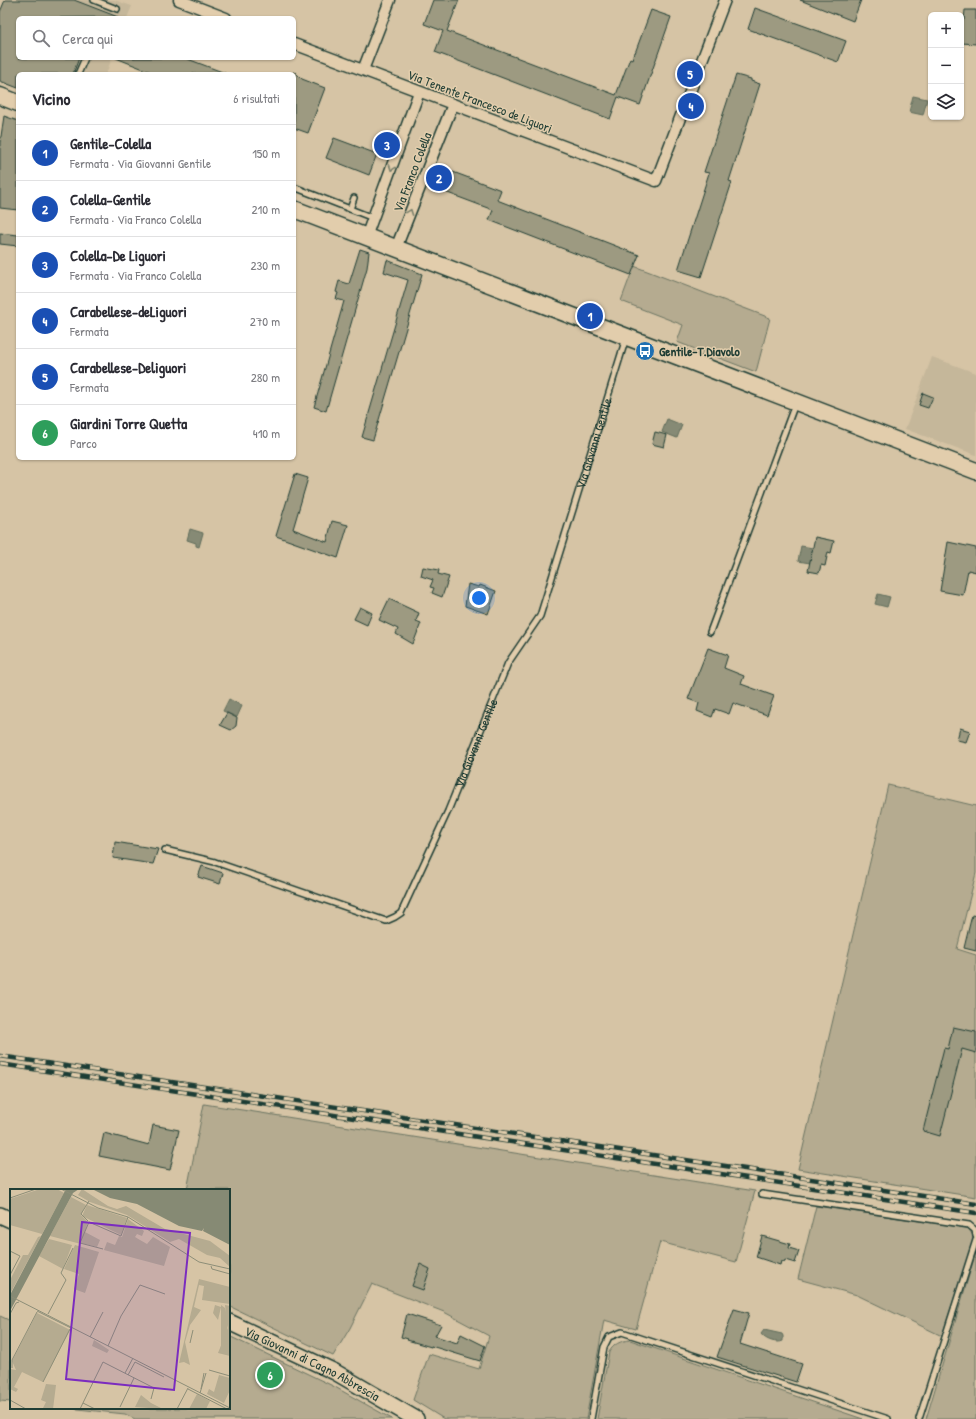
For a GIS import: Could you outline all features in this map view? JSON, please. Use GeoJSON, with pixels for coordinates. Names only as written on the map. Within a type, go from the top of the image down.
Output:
{"type":"FeatureCollection","features":[{"type":"Feature","properties":{"kind":"main road"},"geometry":{"type":"LineString","coordinates":[[0,96],[16,102]]}},
{"type":"Feature","properties":{"kind":"main road"},"geometry":{"type":"LineString","coordinates":[[296,210],[976,469]]}},
{"type":"Feature","properties":{"kind":"main road"},"geometry":{"type":"LineString","coordinates":[[0,1215],[10,1220]]}},
{"type":"Feature","properties":{"kind":"main road","name":"Via Giovanni di Cagno Abbrescia"},"geometry":{"type":"LineString","coordinates":[[230,1322],[335,1372],[416,1419]]}},
{"type":"Feature","properties":{"kind":"street"},"geometry":{"type":"LineString","coordinates":[[179,0],[221,16]]}},
{"type":"Feature","properties":{"kind":"street"},"geometry":{"type":"LineString","coordinates":[[363,70],[390,0]]}},
{"type":"Feature","properties":{"kind":"street","name":"Via Tenente Francesco de Liguori"},"geometry":{"type":"LineString","coordinates":[[296,45],[656,181],[725,0]]}},
{"type":"Feature","properties":{"kind":"street","name":"Via Franco Colella"},"geometry":{"type":"LineString","coordinates":[[366,237],[420,92]]}},
{"type":"Feature","properties":{"kind":"street","name":"Via Franco Colella"},"geometry":{"type":"LineString","coordinates":[[396,248],[453,104]]}},
{"type":"Feature","properties":{"kind":"lane"},"geometry":{"type":"LineString","coordinates":[[94,0],[117,9]]}},
{"type":"Feature","properties":{"kind":"lane"},"geometry":{"type":"LineString","coordinates":[[79,72],[84,60]]}},
{"type":"Feature","properties":{"kind":"lane"},"geometry":{"type":"LineString","coordinates":[[296,188],[373,218]]}},
{"type":"Feature","properties":{"kind":"lane"},"geometry":{"type":"LineString","coordinates":[[350,209],[354,198]]}},
{"type":"Feature","properties":{"kind":"lane","name":"Via Giovanni Gentile"},"geometry":{"type":"LineString","coordinates":[[165,850],[215,862],[386,921],[401,913],[448,811],[508,663],[540,616],[627,337]]}},
{"type":"Feature","properties":{"kind":"lane"},"geometry":{"type":"LineString","coordinates":[[710,632],[796,401]]}},
{"type":"Feature","properties":{"kind":"lane"},"geometry":{"type":"LineString","coordinates":[[762,1194],[969,1225],[975,1230],[976,1236]]}},
{"type":"Feature","properties":{"kind":"lane"},"geometry":{"type":"LineString","coordinates":[[919,1419],[976,1240]]}},
{"type":"Feature","properties":{"kind":"lane"},"geometry":{"type":"LineString","coordinates":[[591,1419],[604,1347],[609,1337],[613,1334],[622,1332],[888,1419]]}},
{"type":"Feature","properties":{"kind":"shaded area"},"geometry":{"type":"Polygon","coordinates":[[[5,0],[114,0],[132,6],[128,16],[16,16],[16,60],[111,60],[107,72],[16,72],[16,87],[0,81],[0,12],[5,0]]]}},
{"type":"Feature","properties":{"kind":"shaded area"},"geometry":{"type":"Polygon","coordinates":[[[913,96],[927,99],[923,115],[909,112],[913,96]]]}},
{"type":"Feature","properties":{"kind":"shaded area"},"geometry":{"type":"Polygon","coordinates":[[[634,266],[770,318],[756,372],[677,342],[683,325],[621,301],[634,266]]]}},
{"type":"Feature","properties":{"kind":"shaded area"},"geometry":{"type":"Polygon","coordinates":[[[932,357],[976,373],[976,455],[905,429],[932,357]]]}},
{"type":"Feature","properties":{"kind":"shaded area"},"geometry":{"type":"Polygon","coordinates":[[[667,419],[682,425],[677,438],[662,432],[667,419]]]}},
{"type":"Feature","properties":{"kind":"shaded area"},"geometry":{"type":"Polygon","coordinates":[[[190,529],[203,533],[199,547],[196,546],[196,543],[187,540],[190,529]]]}},
{"type":"Feature","properties":{"kind":"shaded area"},"geometry":{"type":"Polygon","coordinates":[[[801,546],[813,548],[810,563],[798,561],[801,546]]]}},
{"type":"Feature","properties":{"kind":"shaded area"},"geometry":{"type":"Polygon","coordinates":[[[878,594],[890,597],[887,607],[875,604],[878,594]]]}},
{"type":"Feature","properties":{"kind":"shaded area"},"geometry":{"type":"Polygon","coordinates":[[[229,699],[242,706],[237,717],[223,711],[229,699]]]}},
{"type":"Feature","properties":{"kind":"shaded area"},"geometry":{"type":"Polygon","coordinates":[[[888,785],[976,806],[976,873],[957,949],[976,955],[976,1197],[798,1169],[888,785]]]}},
{"type":"Feature","properties":{"kind":"shaded area"},"geometry":{"type":"Polygon","coordinates":[[[204,1104],[755,1191],[736,1262],[660,1242],[636,1329],[604,1320],[586,1419],[444,1419],[413,1400],[429,1354],[479,1369],[489,1336],[444,1312],[372,1284],[350,1328],[333,1356],[230,1306],[230,1189],[187,1189],[204,1104]]]}},
{"type":"Feature","properties":{"kind":"shaded area"},"geometry":{"type":"Polygon","coordinates":[[[816,1206],[968,1228],[974,1237],[942,1336],[857,1295],[798,1279],[816,1206]]]}},
{"type":"Feature","properties":{"kind":"shaded area"},"geometry":{"type":"Polygon","coordinates":[[[976,1252],[976,1419],[926,1419],[976,1252]]]}},
{"type":"Feature","properties":{"kind":"shaded area"},"geometry":{"type":"Polygon","coordinates":[[[0,1316],[10,1321],[10,1402],[0,1401],[0,1316]]]}},
{"type":"Feature","properties":{"kind":"shaded area"},"geometry":{"type":"Polygon","coordinates":[[[764,1330],[782,1334],[783,1341],[774,1342],[768,1340],[761,1334],[764,1330]]]}},
{"type":"Feature","properties":{"kind":"shaded area"},"geometry":{"type":"Polygon","coordinates":[[[230,1336],[335,1387],[392,1419],[135,1419],[125,1414],[78,1409],[230,1409],[230,1336]]]}},
{"type":"Feature","properties":{"kind":"shaded area"},"geometry":{"type":"Polygon","coordinates":[[[630,1340],[863,1419],[597,1419],[609,1352],[618,1343],[630,1340]]]}},
{"type":"Feature","properties":{"kind":"building"},"geometry":{"type":"Polygon","coordinates":[[[5,0],[74,0],[115,16],[16,16],[16,60],[78,60],[74,72],[16,72],[16,87],[0,81],[0,12],[5,0]]]}},
{"type":"Feature","properties":{"kind":"building"},"geometry":{"type":"Polygon","coordinates":[[[433,0],[459,0],[447,31],[616,95],[630,58],[632,59],[635,53],[651,10],[671,17],[640,105],[618,97],[610,119],[435,52],[443,31],[424,24],[433,0]]]}},
{"type":"Feature","properties":{"kind":"building"},"geometry":{"type":"Polygon","coordinates":[[[800,0],[861,0],[853,21],[800,0]]]}},
{"type":"Feature","properties":{"kind":"building"},"geometry":{"type":"Polygon","coordinates":[[[755,8],[846,41],[838,62],[748,29],[755,8]]]}},
{"type":"Feature","properties":{"kind":"building"},"geometry":{"type":"Polygon","coordinates":[[[965,10],[976,10],[976,44],[964,43],[965,10]]]}},
{"type":"Feature","properties":{"kind":"building"},"geometry":{"type":"Polygon","coordinates":[[[121,60],[190,60],[222,72],[151,72],[121,60]]]}},
{"type":"Feature","properties":{"kind":"building"},"geometry":{"type":"Polygon","coordinates":[[[296,73],[302,79],[325,88],[308,133],[296,129],[296,73]]]}},
{"type":"Feature","properties":{"kind":"building"},"geometry":{"type":"Polygon","coordinates":[[[736,75],[751,79],[751,81],[760,84],[729,181],[732,182],[701,277],[678,270],[709,173],[704,172],[736,75]]]}},
{"type":"Feature","properties":{"kind":"building"},"geometry":{"type":"Polygon","coordinates":[[[4,116],[16,120],[16,210],[0,208],[0,143],[4,116]]]}},
{"type":"Feature","properties":{"kind":"building"},"geometry":{"type":"Polygon","coordinates":[[[334,138],[377,154],[369,175],[326,158],[334,138]]]}},
{"type":"Feature","properties":{"kind":"building"},"geometry":{"type":"Polygon","coordinates":[[[453,172],[501,190],[497,200],[639,255],[631,275],[489,220],[493,210],[445,192],[453,172]]]}},
{"type":"Feature","properties":{"kind":"building"},"geometry":{"type":"Polygon","coordinates":[[[0,233],[16,235],[16,246],[0,244],[0,233]]]}},
{"type":"Feature","properties":{"kind":"building"},"geometry":{"type":"Polygon","coordinates":[[[360,249],[369,252],[367,268],[326,411],[314,407],[344,301],[336,299],[338,293],[336,292],[339,281],[349,284],[360,249]]]}},
{"type":"Feature","properties":{"kind":"building"},"geometry":{"type":"Polygon","coordinates":[[[387,260],[422,274],[373,440],[362,437],[408,280],[384,272],[387,260]]]}},
{"type":"Feature","properties":{"kind":"building"},"geometry":{"type":"Polygon","coordinates":[[[923,393],[933,397],[928,408],[919,405],[923,393]]]}},
{"type":"Feature","properties":{"kind":"building"},"geometry":{"type":"Polygon","coordinates":[[[655,432],[667,435],[664,447],[652,444],[655,432]]]}},
{"type":"Feature","properties":{"kind":"building"},"geometry":{"type":"Polygon","coordinates":[[[295,474],[308,478],[293,529],[327,542],[332,521],[348,525],[338,558],[276,536],[295,474]]]}},
{"type":"Feature","properties":{"kind":"building"},"geometry":{"type":"Polygon","coordinates":[[[815,537],[834,541],[831,553],[828,552],[825,566],[821,565],[819,573],[808,571],[815,537]]]}},
{"type":"Feature","properties":{"kind":"building"},"geometry":{"type":"Polygon","coordinates":[[[948,542],[976,548],[976,572],[968,570],[963,595],[940,591],[948,542]]]}},
{"type":"Feature","properties":{"kind":"building"},"geometry":{"type":"Polygon","coordinates":[[[423,567],[439,570],[438,574],[449,577],[442,597],[432,593],[434,588],[430,587],[433,580],[421,576],[423,567]]]}},
{"type":"Feature","properties":{"kind":"building"},"geometry":{"type":"Polygon","coordinates":[[[468,584],[479,587],[480,585],[496,591],[488,614],[465,606],[468,584]]]}},
{"type":"Feature","properties":{"kind":"building"},"geometry":{"type":"Polygon","coordinates":[[[389,599],[419,613],[416,621],[421,623],[413,644],[396,634],[398,629],[379,620],[389,599]]]}},
{"type":"Feature","properties":{"kind":"building"},"geometry":{"type":"Polygon","coordinates":[[[360,607],[372,613],[367,625],[354,619],[360,607]]]}},
{"type":"Feature","properties":{"kind":"building"},"geometry":{"type":"Polygon","coordinates":[[[708,648],[728,655],[724,668],[744,676],[741,684],[774,696],[767,715],[733,703],[729,714],[715,709],[712,717],[697,711],[699,703],[688,699],[708,648]]]}},
{"type":"Feature","properties":{"kind":"building"},"geometry":{"type":"Polygon","coordinates":[[[227,713],[237,718],[236,726],[231,730],[220,725],[227,713]]]}},
{"type":"Feature","properties":{"kind":"building"},"geometry":{"type":"Polygon","coordinates":[[[960,728],[970,731],[966,742],[957,740],[960,728]]]}},
{"type":"Feature","properties":{"kind":"building"},"geometry":{"type":"Polygon","coordinates":[[[115,842],[158,849],[153,864],[113,858],[115,842]]]}},
{"type":"Feature","properties":{"kind":"building"},"geometry":{"type":"Polygon","coordinates":[[[202,866],[223,873],[220,884],[198,877],[202,866]]]}},
{"type":"Feature","properties":{"kind":"building"},"geometry":{"type":"Polygon","coordinates":[[[972,915],[976,916],[976,951],[964,948],[972,915]]]}},
{"type":"Feature","properties":{"kind":"building"},"geometry":{"type":"Polygon","coordinates":[[[953,1027],[976,1032],[976,1053],[962,1049],[940,1136],[923,1131],[944,1048],[948,1049],[953,1027]]]}},
{"type":"Feature","properties":{"kind":"building"},"geometry":{"type":"Polygon","coordinates":[[[153,1125],[179,1130],[170,1170],[99,1156],[104,1133],[149,1145],[153,1125]]]}},
{"type":"Feature","properties":{"kind":"building"},"geometry":{"type":"Polygon","coordinates":[[[762,1236],[790,1244],[789,1248],[799,1251],[795,1263],[785,1260],[784,1262],[781,1261],[780,1265],[756,1257],[762,1236]]]}},
{"type":"Feature","properties":{"kind":"building"},"geometry":{"type":"Polygon","coordinates":[[[420,1264],[430,1269],[423,1290],[412,1286],[420,1264]]]}},
{"type":"Feature","properties":{"kind":"building"},"geometry":{"type":"Polygon","coordinates":[[[734,1309],[749,1313],[740,1344],[802,1364],[796,1382],[717,1357],[734,1309]]]}},
{"type":"Feature","properties":{"kind":"building"},"geometry":{"type":"Polygon","coordinates":[[[407,1314],[441,1325],[435,1336],[457,1343],[461,1334],[485,1346],[480,1361],[401,1337],[407,1314]]]}},
{"type":"Feature","properties":{"kind":"railway"},"geometry":{"type":"LineString","coordinates":[[0,1056],[976,1204]]}},
{"type":"Feature","properties":{"kind":"railway"},"geometry":{"type":"LineString","coordinates":[[0,1064],[976,1213]]}},
{"type":"Feature","properties":{"kind":"place","name":"Carabellese-Deliguori"},"geometry":{"type":"Point","coordinates":[690,74]}},
{"type":"Feature","properties":{"kind":"place","name":"Carabellese-deLiguori"},"geometry":{"type":"Point","coordinates":[691,106]}},
{"type":"Feature","properties":{"kind":"place","name":"Colella-De Liguori"},"geometry":{"type":"Point","coordinates":[387,145]}},
{"type":"Feature","properties":{"kind":"place","name":"Colella-Gentile"},"geometry":{"type":"Point","coordinates":[439,178]}},
{"type":"Feature","properties":{"kind":"place","name":"Gentile-Colella"},"geometry":{"type":"Point","coordinates":[590,316]}},
{"type":"Feature","properties":{"kind":"place","name":"Gentile-T.Diavolo"},"geometry":{"type":"Point","coordinates":[645,351]}},
{"type":"Feature","properties":{"kind":"place","name":"Giardini Torre Quetta"},"geometry":{"type":"Point","coordinates":[270,1375]}}]}
